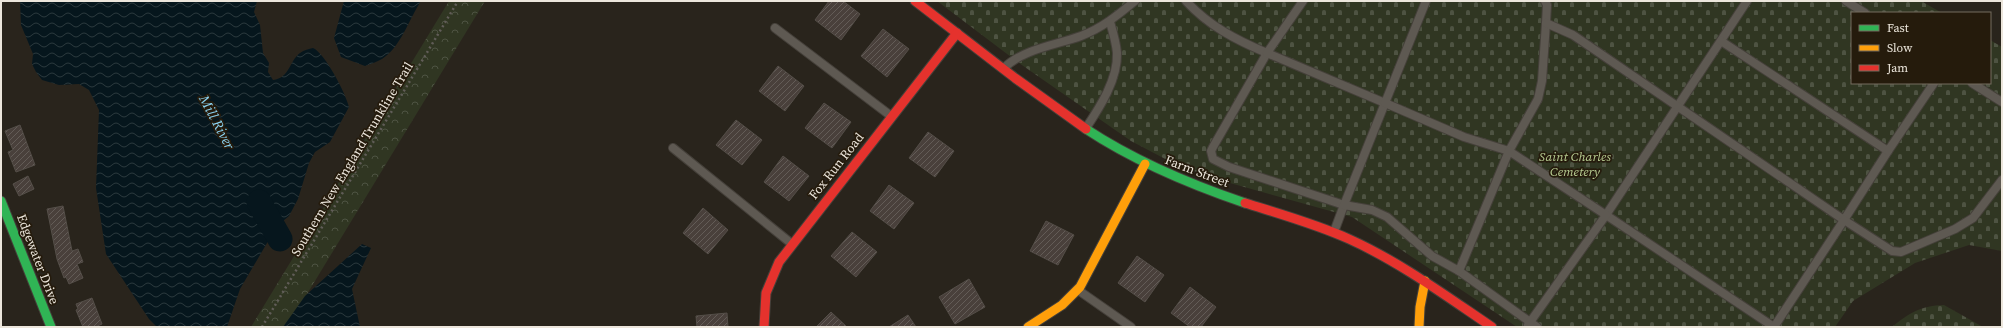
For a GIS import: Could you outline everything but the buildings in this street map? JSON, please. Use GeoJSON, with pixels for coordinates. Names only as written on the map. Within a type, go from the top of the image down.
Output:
{"type":"FeatureCollection","features":[{"type":"Feature","properties":{"kind":"street","name":"Farm Street"},"geometry":{"type":"LineString","coordinates":[[915,1],[1003,69],[1086,129],[1145,164],[1205,189],[1334,233],[1388,260],[1425,281],[1492,327]]}},
{"type":"Feature","properties":{"kind":"street","name":"Fox Run Road"},"geometry":{"type":"LineString","coordinates":[[764,327],[763,308],[767,288],[774,270],[957,33]]}},
{"type":"Feature","properties":{"kind":"street"},"geometry":{"type":"LineString","coordinates":[[1028,327],[1057,311],[1077,290],[1145,164]]}},
{"type":"Feature","properties":{"kind":"street","name":"Edgewater Drive"},"geometry":{"type":"LineString","coordinates":[[1,201],[50,327]]}},
{"type":"Feature","properties":{"kind":"street"},"geometry":{"type":"LineString","coordinates":[[1419,327],[1420,307],[1425,281]]}},
{"type":"Feature","properties":{"kind":"lane"},"geometry":{"type":"LineString","coordinates":[[1003,69],[1019,58],[1082,36],[1110,22],[1135,1]]}},
{"type":"Feature","properties":{"kind":"lane"},"geometry":{"type":"LineString","coordinates":[[1186,1],[1214,27],[1234,39],[1464,137],[1509,151],[1774,327],[1933,84]]}},
{"type":"Feature","properties":{"kind":"lane"},"geometry":{"type":"LineString","coordinates":[[1303,1],[1267,53],[1213,147],[1211,151],[1213,159],[1229,167],[1344,205],[1372,210],[1387,217],[1432,256],[1459,271],[1531,325],[1606,215],[1746,1]]}},
{"type":"Feature","properties":{"kind":"lane"},"geometry":{"type":"LineString","coordinates":[[1334,233],[1426,1]]}},
{"type":"Feature","properties":{"kind":"lane"},"geometry":{"type":"LineString","coordinates":[[1459,271],[1509,151],[1538,99],[1542,81],[1547,5],[1545,1]]}},
{"type":"Feature","properties":{"kind":"lane"},"geometry":{"type":"LineString","coordinates":[[1846,1],[1863,12]]}},
{"type":"Feature","properties":{"kind":"lane"},"geometry":{"type":"LineString","coordinates":[[1086,129],[1097,112],[1108,89],[1114,68],[1117,54],[1110,22]]}},
{"type":"Feature","properties":{"kind":"lane"},"geometry":{"type":"LineString","coordinates":[[1546,23],[1573,35],[1844,220],[1892,251],[1901,252],[1955,229],[1973,218],[2002,180]]}},
{"type":"Feature","properties":{"kind":"lane"},"geometry":{"type":"LineString","coordinates":[[776,28],[891,117]]}},
{"type":"Feature","properties":{"kind":"lane"},"geometry":{"type":"LineString","coordinates":[[1721,41],[1888,151]]}},
{"type":"Feature","properties":{"kind":"lane"},"geometry":{"type":"LineString","coordinates":[[1974,84],[2002,102]]}},
{"type":"Feature","properties":{"kind":"lane"},"geometry":{"type":"LineString","coordinates":[[673,148],[793,244]]}},
{"type":"Feature","properties":{"kind":"lane"},"geometry":{"type":"LineString","coordinates":[[1077,290],[1131,327]]}},
{"type":"Feature","properties":{"kind":"path","name":"Southern New England Trunkline Trail"},"geometry":{"type":"LineString","coordinates":[[262,327],[458,1]]}},
{"type":"Feature","properties":{"kind":"green space"},"geometry":{"type":"Polygon","coordinates":[[[449,1],[485,1],[287,327],[251,327],[449,1]]]}},
{"type":"Feature","properties":{"kind":"green space","name":"Saint Charles Cemetery"},"geometry":{"type":"Polygon","coordinates":[[[937,1],[1921,1],[1940,12],[1851,12],[1851,84],[1991,84],[1991,41],[2002,47],[2002,251],[1969,245],[1915,263],[1853,301],[1835,327],[1517,327],[1352,217],[1212,178],[1171,162],[1131,141],[1019,63],[937,1]]]}},
{"type":"Feature","properties":{"kind":"green space"},"geometry":{"type":"Polygon","coordinates":[[[1944,305],[1983,327],[1892,327],[1904,317],[1922,308],[1944,305]]]}},
{"type":"Feature","properties":{"kind":"water"},"geometry":{"type":"Polygon","coordinates":[[[20,1],[257,1],[254,12],[260,25],[263,53],[269,63],[268,72],[273,80],[279,79],[283,76],[296,56],[305,50],[313,48],[318,51],[329,65],[349,107],[330,142],[315,152],[309,163],[298,199],[289,216],[277,226],[240,289],[227,327],[157,327],[149,319],[106,254],[96,188],[99,110],[89,90],[79,84],[59,85],[42,80],[36,72],[32,64],[33,54],[21,25],[20,1]]]}},
{"type":"Feature","properties":{"kind":"water"},"geometry":{"type":"Polygon","coordinates":[[[344,1],[421,1],[400,40],[389,54],[376,62],[365,66],[341,57],[334,38],[344,1]]]}},
{"type":"Feature","properties":{"kind":"water"},"geometry":{"type":"Polygon","coordinates":[[[362,244],[371,248],[352,289],[360,327],[283,327],[305,296],[362,244]]]}},
{"type":"Feature","properties":{"kind":"waterway","name":"Mill River"},"geometry":{"type":"LineString","coordinates":[[259,202],[280,239]]}},
{"type":"Feature","properties":{"kind":"traffic: fast"},"geometry":{"type":"LineString","coordinates":[[1086,129],[1124,152],[1163,171],[1245,203]]}},
{"type":"Feature","properties":{"kind":"traffic: fast"},"geometry":{"type":"LineString","coordinates":[[1,201],[51,327]]}},
{"type":"Feature","properties":{"kind":"traffic: slow"},"geometry":{"type":"LineString","coordinates":[[1028,327],[1062,305],[1080,287],[1145,164]]}},
{"type":"Feature","properties":{"kind":"traffic: slow"},"geometry":{"type":"LineString","coordinates":[[1419,327],[1420,307],[1425,281]]}},
{"type":"Feature","properties":{"kind":"traffic: jam"},"geometry":{"type":"LineString","coordinates":[[915,1],[1015,78],[1086,129]]}},
{"type":"Feature","properties":{"kind":"traffic: jam"},"geometry":{"type":"LineString","coordinates":[[764,327],[766,293],[779,262],[957,33]]}},
{"type":"Feature","properties":{"kind":"traffic: jam"},"geometry":{"type":"LineString","coordinates":[[1245,203],[1324,229],[1368,248],[1405,269],[1492,327]]}}]}
